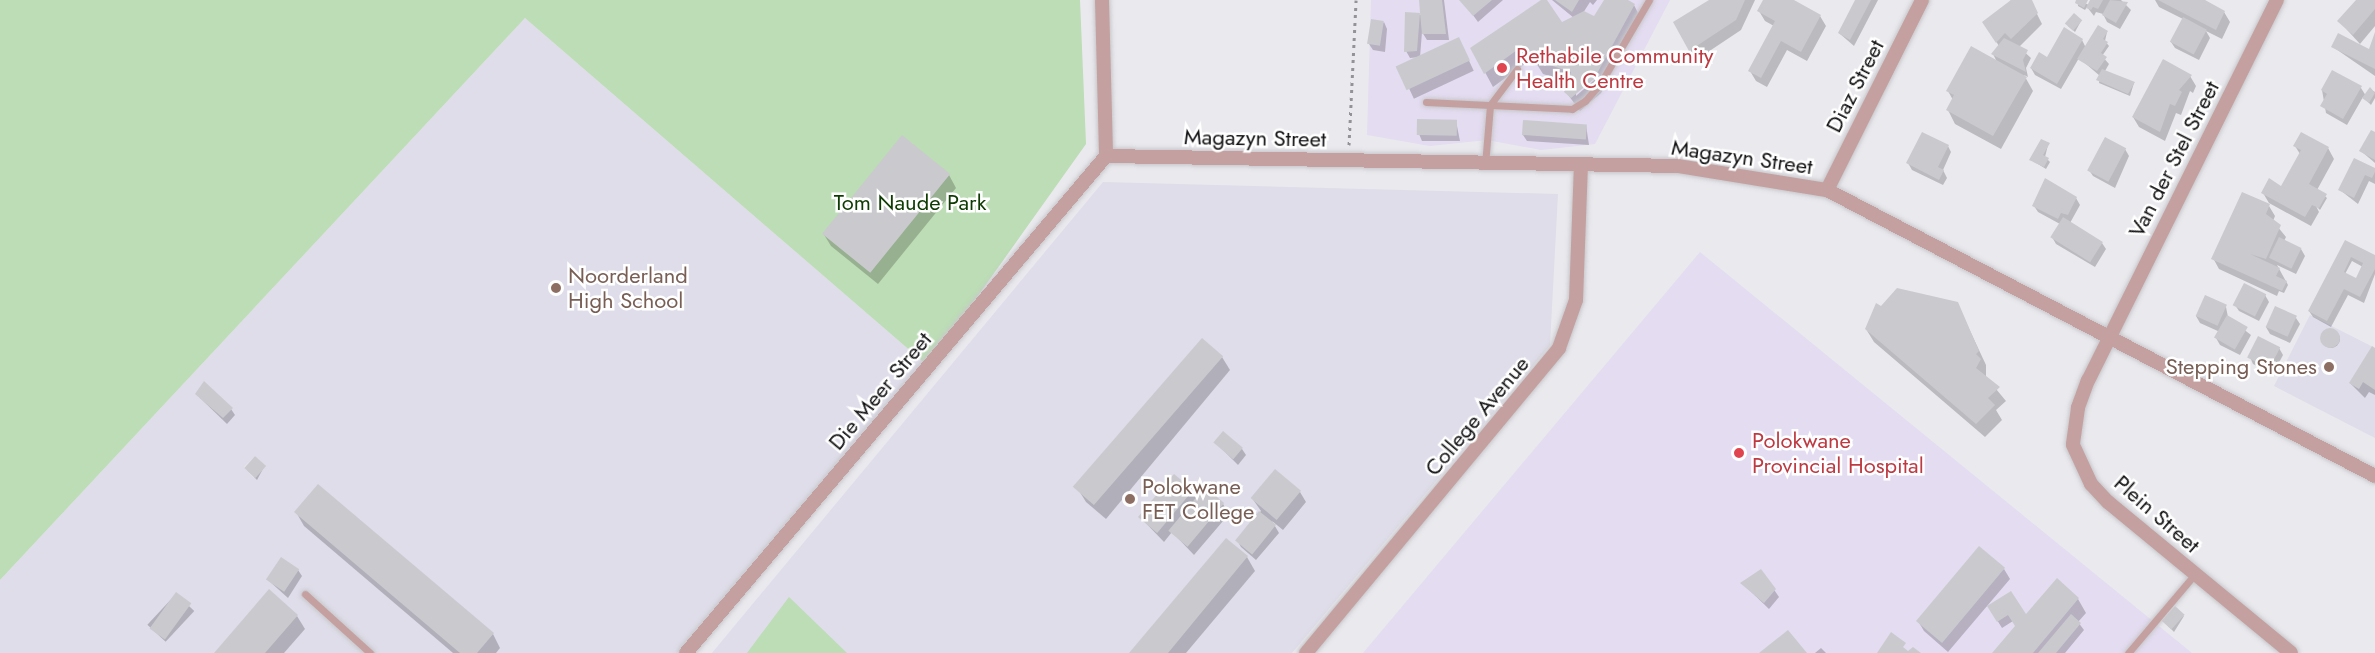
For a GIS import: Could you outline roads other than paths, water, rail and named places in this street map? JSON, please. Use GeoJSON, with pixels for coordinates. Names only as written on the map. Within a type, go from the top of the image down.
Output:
{"type":"FeatureCollection","features":[{"type":"Feature","properties":{"kind":"street"},"geometry":{"type":"LineString","coordinates":[[1102,0],[1106,156]]}},
{"type":"Feature","properties":{"kind":"street","name":"Diaz Street"},"geometry":{"type":"LineString","coordinates":[[1827,190],[1922,0]]}},
{"type":"Feature","properties":{"kind":"street","name":"Van der Stel Street"},"geometry":{"type":"LineString","coordinates":[[2109,337],[2277,0]]}},
{"type":"Feature","properties":{"kind":"street","name":"Magazyn Street"},"geometry":{"type":"LineString","coordinates":[[1106,156],[1485,165],[1689,167],[1827,190],[2375,476]]}},
{"type":"Feature","properties":{"kind":"street","name":"Die Meer Street"},"geometry":{"type":"LineString","coordinates":[[686,653],[1106,156]]}},
{"type":"Feature","properties":{"kind":"street","name":"College Avenue"},"geometry":{"type":"LineString","coordinates":[[1306,653],[1559,348],[1576,300],[1581,165]]}},
{"type":"Feature","properties":{"kind":"street","name":"Plein Street"},"geometry":{"type":"LineString","coordinates":[[2109,337],[2078,408],[2073,445],[2091,484],[2108,502],[2291,653]]}},
{"type":"Feature","properties":{"kind":"lane"},"geometry":{"type":"LineString","coordinates":[[1426,102],[1562,110],[1581,104],[1600,84],[1649,0]]}},
{"type":"Feature","properties":{"kind":"lane"},"geometry":{"type":"LineString","coordinates":[[1485,165],[1490,105],[1517,69]]}},
{"type":"Feature","properties":{"kind":"lane"},"geometry":{"type":"LineString","coordinates":[[2128,653],[2195,574]]}},
{"type":"Feature","properties":{"kind":"lane"},"geometry":{"type":"LineString","coordinates":[[305,594],[370,653]]}},
{"type":"Feature","properties":{"kind":"place","name":"Rethabile Community Health Centre"},"geometry":{"type":"Point","coordinates":[1502,68]}},
{"type":"Feature","properties":{"kind":"place","name":"Noorderland High School"},"geometry":{"type":"Point","coordinates":[556,288]}},
{"type":"Feature","properties":{"kind":"place","name":"Stepping Stones"},"geometry":{"type":"Point","coordinates":[2329,367]}},
{"type":"Feature","properties":{"kind":"place","name":"Polokwane Provincial Hospital"},"geometry":{"type":"Point","coordinates":[1739,453]}},
{"type":"Feature","properties":{"kind":"place","name":"Polokwane FET College"},"geometry":{"type":"Point","coordinates":[1130,499]}},
{"type":"Feature","properties":{"kind":"park label","name":"Tom Naude Park"},"geometry":{"type":"Point","coordinates":[910,203]}}]}
